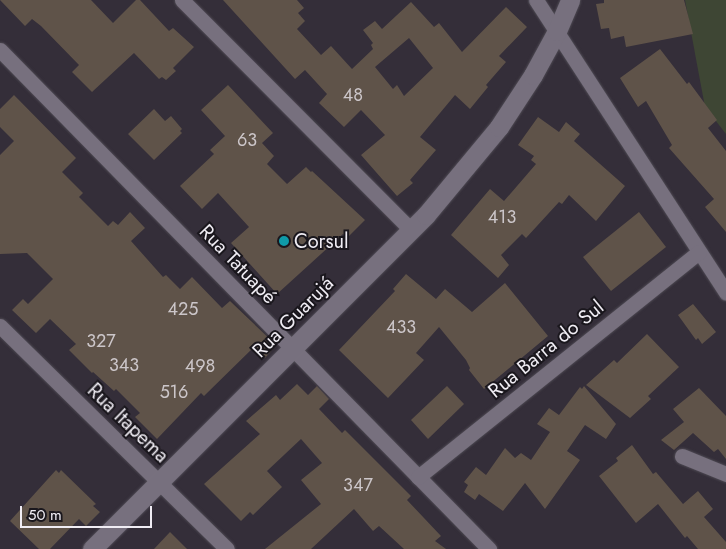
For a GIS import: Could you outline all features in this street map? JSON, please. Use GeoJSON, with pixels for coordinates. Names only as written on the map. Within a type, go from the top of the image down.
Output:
{"type":"FeatureCollection","features":[{"type":"Feature","properties":{"kind":"street"},"geometry":{"type":"LineString","coordinates":[[182,0],[411,230]]}},
{"type":"Feature","properties":{"kind":"street"},"geometry":{"type":"LineString","coordinates":[[536,0],[726,293]]}},
{"type":"Feature","properties":{"kind":"street","name":"Rua Guarujá"},"geometry":{"type":"LineString","coordinates":[[92,549],[411,230],[464,171],[499,127],[533,75],[557,31],[570,0]]}},
{"type":"Feature","properties":{"kind":"street","name":"Rua Tatuapé"},"geometry":{"type":"LineString","coordinates":[[0,50],[489,549]]}},
{"type":"Feature","properties":{"kind":"street","name":"Rua Barra do Sul"},"geometry":{"type":"LineString","coordinates":[[418,477],[699,252]]}},
{"type":"Feature","properties":{"kind":"street","name":"Rua Itapema"},"geometry":{"type":"LineString","coordinates":[[0,326],[227,549]]}},
{"type":"Feature","properties":{"kind":"street"},"geometry":{"type":"LineString","coordinates":[[682,456],[726,474]]}},
{"type":"Feature","properties":{"kind":"green space"},"geometry":{"type":"Polygon","coordinates":[[[685,0],[726,0],[726,134],[705,107],[685,0]]]}},
{"type":"Feature","properties":{"kind":"building"},"geometry":{"type":"Polygon","coordinates":[[[0,0],[91,0],[113,23],[136,0],[140,0],[169,31],[173,28],[194,47],[173,68],[176,71],[166,80],[162,77],[159,79],[134,53],[92,92],[72,72],[79,65],[41,26],[32,19],[25,26],[0,0]]]}},
{"type":"Feature","properties":{"kind":"building"},"geometry":{"type":"Polygon","coordinates":[[[223,0],[297,0],[304,8],[298,13],[305,21],[297,29],[321,55],[331,46],[352,69],[373,49],[371,45],[373,43],[363,30],[375,21],[382,29],[411,2],[434,27],[439,23],[462,52],[506,7],[527,27],[499,56],[506,62],[486,85],[488,87],[470,109],[455,95],[420,137],[436,150],[410,180],[413,183],[397,196],[361,155],[385,135],[361,110],[344,127],[319,103],[327,94],[305,70],[295,79],[223,0]],[[409,38],[375,67],[393,89],[397,85],[404,96],[433,68],[409,38]]]}},
{"type":"Feature","properties":{"kind":"building"},"geometry":{"type":"Polygon","coordinates":[[[604,0],[684,0],[693,34],[626,47],[624,36],[611,39],[609,28],[601,29],[596,4],[604,3],[604,0]]]}},
{"type":"Feature","properties":{"kind":"building"},"geometry":{"type":"Polygon","coordinates":[[[660,49],[687,84],[689,82],[717,120],[708,128],[726,151],[726,232],[705,207],[714,199],[669,148],[672,145],[646,101],[638,107],[620,78],[660,49]]]}},
{"type":"Feature","properties":{"kind":"building"},"geometry":{"type":"Polygon","coordinates":[[[228,85],[273,133],[262,143],[274,156],[267,164],[287,184],[306,167],[365,220],[347,238],[343,234],[277,294],[231,243],[249,227],[218,193],[202,209],[180,186],[214,154],[210,150],[225,136],[201,110],[228,85]]]}},
{"type":"Feature","properties":{"kind":"building"},"geometry":{"type":"Polygon","coordinates":[[[14,95],[76,158],[62,172],[83,193],[79,197],[108,226],[113,221],[118,225],[130,212],[145,228],[131,241],[163,277],[166,275],[180,289],[192,277],[222,308],[230,301],[274,343],[274,348],[265,358],[254,347],[204,396],[201,393],[157,439],[135,417],[140,413],[116,389],[114,391],[92,373],[69,350],[76,344],[50,319],[36,333],[12,310],[23,299],[28,304],[53,279],[27,253],[0,254],[0,155],[14,141],[0,127],[0,109],[14,95]]]}},
{"type":"Feature","properties":{"kind":"building"},"geometry":{"type":"Polygon","coordinates":[[[154,109],[165,121],[171,116],[182,129],[180,131],[182,133],[154,160],[128,134],[154,109]]]}},
{"type":"Feature","properties":{"kind":"building"},"geometry":{"type":"Polygon","coordinates":[[[538,117],[559,132],[566,122],[580,134],[574,141],[625,186],[596,221],[569,195],[562,204],[559,202],[526,238],[522,234],[501,255],[509,265],[498,278],[451,235],[490,189],[504,201],[536,164],[531,160],[534,156],[518,145],[538,117]]]}},
{"type":"Feature","properties":{"kind":"building"},"geometry":{"type":"Polygon","coordinates":[[[639,212],[666,247],[611,291],[583,257],[639,212]]]}},
{"type":"Feature","properties":{"kind":"building"},"geometry":{"type":"Polygon","coordinates":[[[406,274],[436,299],[445,289],[472,312],[505,283],[548,336],[484,389],[469,370],[470,368],[466,360],[439,327],[416,353],[424,360],[388,398],[339,350],[395,291],[393,289],[406,274]]]}},
{"type":"Feature","properties":{"kind":"building"},"geometry":{"type":"Polygon","coordinates":[[[693,304],[716,332],[702,344],[698,338],[696,340],[678,315],[693,304]]]}},
{"type":"Feature","properties":{"kind":"building"},"geometry":{"type":"Polygon","coordinates":[[[647,334],[679,367],[648,396],[651,399],[630,418],[586,385],[614,360],[617,363],[647,334]]]}},
{"type":"Feature","properties":{"kind":"building"},"geometry":{"type":"Polygon","coordinates":[[[297,384],[308,395],[317,386],[329,399],[319,409],[342,433],[345,430],[411,496],[407,500],[441,536],[435,541],[446,549],[404,549],[379,526],[373,531],[354,509],[311,549],[265,549],[321,504],[301,480],[322,463],[301,439],[267,471],[282,487],[253,515],[250,512],[241,521],[204,484],[260,434],[246,421],[276,395],[280,400],[297,384]]]}},
{"type":"Feature","properties":{"kind":"building"},"geometry":{"type":"Polygon","coordinates":[[[447,386],[464,404],[428,439],[411,420],[447,386]]]}},
{"type":"Feature","properties":{"kind":"building"},"geometry":{"type":"Polygon","coordinates":[[[584,386],[616,424],[606,439],[585,425],[567,451],[580,460],[545,509],[525,483],[503,511],[479,494],[475,500],[464,492],[468,485],[464,482],[476,467],[486,475],[505,448],[515,458],[521,453],[531,460],[550,432],[537,424],[549,408],[559,415],[580,387],[582,389],[584,386]]]}},
{"type":"Feature","properties":{"kind":"building"},"geometry":{"type":"Polygon","coordinates":[[[699,388],[726,416],[726,459],[718,449],[714,452],[693,433],[674,450],[661,440],[684,422],[673,409],[699,388]]]}},
{"type":"Feature","properties":{"kind":"building"},"geometry":{"type":"Polygon","coordinates":[[[632,445],[653,474],[656,472],[683,504],[698,491],[713,509],[704,517],[726,542],[726,549],[698,549],[687,536],[685,538],[658,504],[636,523],[599,476],[618,461],[616,458],[632,445]]]}},
{"type":"Feature","properties":{"kind":"building"},"geometry":{"type":"Polygon","coordinates":[[[56,470],[59,473],[61,470],[96,504],[93,506],[100,512],[86,526],[79,519],[50,549],[39,549],[10,521],[56,470]]]}},
{"type":"Feature","properties":{"kind":"building"},"geometry":{"type":"Polygon","coordinates":[[[170,532],[187,549],[154,549],[170,532]]]}},
{"type":"Feature","properties":{"kind":"place","name":"Corsul"},"geometry":{"type":"Point","coordinates":[284,241]}}]}
